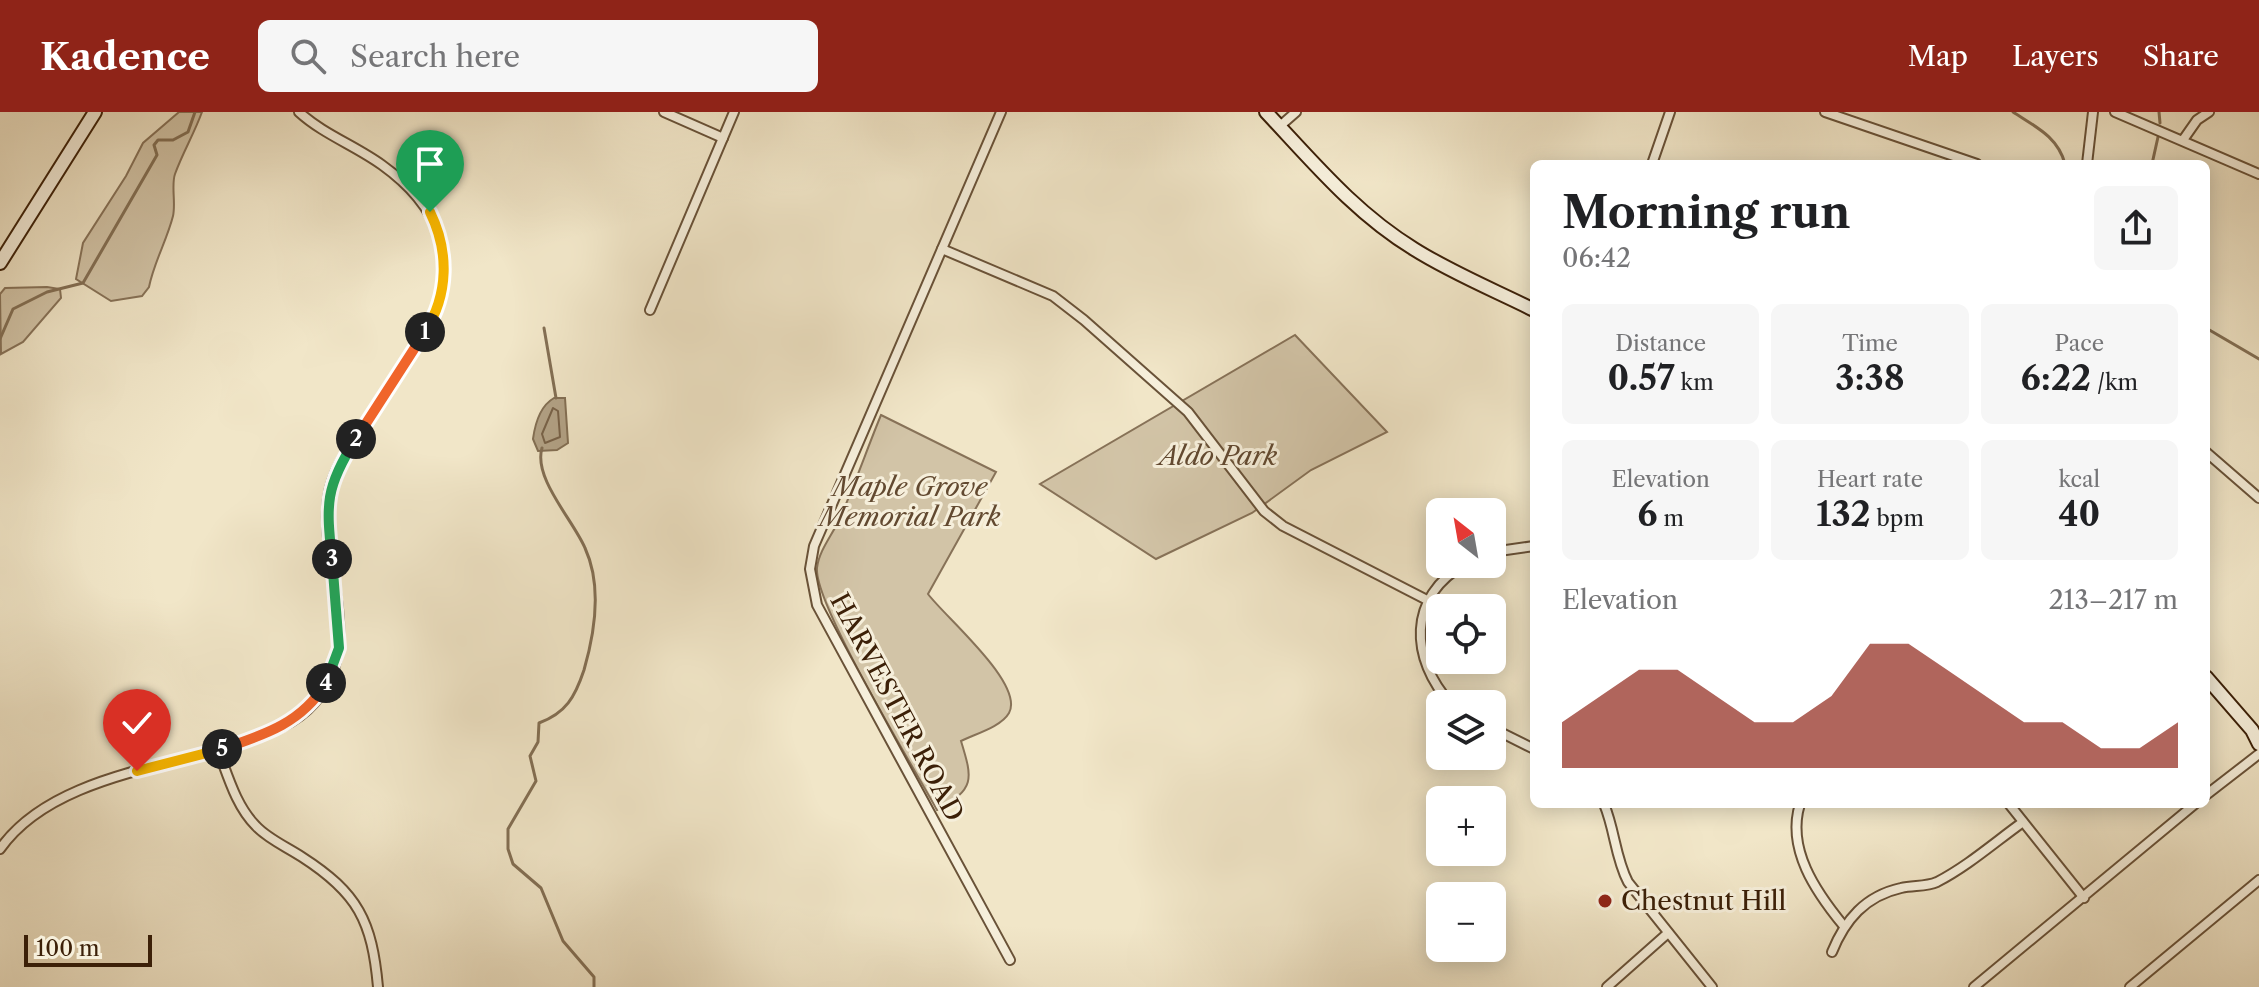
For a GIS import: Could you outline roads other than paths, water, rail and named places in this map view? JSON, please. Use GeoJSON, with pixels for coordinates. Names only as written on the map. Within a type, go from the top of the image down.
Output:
{"type":"FeatureCollection","features":[{"type":"Feature","properties":{"kind":"street"},"geometry":{"type":"LineString","coordinates":[[0,263],[95,112]]}},
{"type":"Feature","properties":{"kind":"street"},"geometry":{"type":"LineString","coordinates":[[0,849],[29,820],[82,788],[272,732],[297,718],[314,703],[330,677],[339,648],[340,626],[328,523],[328,498],[336,469],[432,321],[444,280],[439,231],[430,212],[413,191],[381,164],[299,112]]}},
{"type":"Feature","properties":{"kind":"street"},"geometry":{"type":"LineString","coordinates":[[664,112],[723,138]]}},
{"type":"Feature","properties":{"kind":"street"},"geometry":{"type":"LineString","coordinates":[[650,310],[734,112]]}},
{"type":"Feature","properties":{"kind":"street","name":"HARVESTER ROAD"},"geometry":{"type":"LineString","coordinates":[[1001,112],[814,546],[810,577],[817,605],[1010,960]]}},
{"type":"Feature","properties":{"kind":"street"},"geometry":{"type":"LineString","coordinates":[[1266,112],[1344,195],[1381,226],[1443,265],[1530,308]]}},
{"type":"Feature","properties":{"kind":"street"},"geometry":{"type":"LineString","coordinates":[[1280,126],[1296,112]]}},
{"type":"Feature","properties":{"kind":"street"},"geometry":{"type":"LineString","coordinates":[[1653,160],[1670,112]]}},
{"type":"Feature","properties":{"kind":"street"},"geometry":{"type":"LineString","coordinates":[[2087,160],[2093,112]]}},
{"type":"Feature","properties":{"kind":"street"},"geometry":{"type":"LineString","coordinates":[[2115,112],[2259,174]]}},
{"type":"Feature","properties":{"kind":"street"},"geometry":{"type":"LineString","coordinates":[[2183,140],[2197,120],[2209,112]]}},
{"type":"Feature","properties":{"kind":"street"},"geometry":{"type":"LineString","coordinates":[[1831,113],[1966,160]]}},
{"type":"Feature","properties":{"kind":"street"},"geometry":{"type":"LineString","coordinates":[[942,249],[1053,296],[1188,412],[1264,511],[1283,526],[1426,599]]}},
{"type":"Feature","properties":{"kind":"street"},"geometry":{"type":"LineString","coordinates":[[2210,455],[2259,498]]}},
{"type":"Feature","properties":{"kind":"street"},"geometry":{"type":"LineString","coordinates":[[1506,550],[1530,547]]}},
{"type":"Feature","properties":{"kind":"street"},"geometry":{"type":"LineString","coordinates":[[1435,594],[1448,578]]}},
{"type":"Feature","properties":{"kind":"street"},"geometry":{"type":"LineString","coordinates":[[1426,608],[1421,619],[1422,651],[1426,665]]}},
{"type":"Feature","properties":{"kind":"street"},"geometry":{"type":"LineString","coordinates":[[2210,682],[2258,740]]}},
{"type":"Feature","properties":{"kind":"street"},"geometry":{"type":"LineString","coordinates":[[2243,720],[2259,716]]}},
{"type":"Feature","properties":{"kind":"street"},"geometry":{"type":"LineString","coordinates":[[1506,735],[1530,747]]}},
{"type":"Feature","properties":{"kind":"street"},"geometry":{"type":"LineString","coordinates":[[218,750],[237,798],[258,829],[327,873],[354,903],[373,942],[378,987]]}},
{"type":"Feature","properties":{"kind":"street"},"geometry":{"type":"LineString","coordinates":[[2210,792],[2259,754]]}},
{"type":"Feature","properties":{"kind":"street"},"geometry":{"type":"LineString","coordinates":[[1606,808],[1624,875],[1712,987]]}},
{"type":"Feature","properties":{"kind":"street"},"geometry":{"type":"LineString","coordinates":[[1800,808],[1797,834],[1801,858],[1812,881],[1843,925]]}},
{"type":"Feature","properties":{"kind":"street"},"geometry":{"type":"LineString","coordinates":[[2012,808],[2084,898]]}},
{"type":"Feature","properties":{"kind":"street"},"geometry":{"type":"LineString","coordinates":[[1974,987],[2190,808]]}},
{"type":"Feature","properties":{"kind":"street"},"geometry":{"type":"LineString","coordinates":[[1832,952],[1843,925],[1878,895],[1900,888],[1933,884],[2023,822]]}},
{"type":"Feature","properties":{"kind":"street"},"geometry":{"type":"LineString","coordinates":[[2130,987],[2259,880]]}},
{"type":"Feature","properties":{"kind":"street"},"geometry":{"type":"LineString","coordinates":[[1607,987],[1668,933]]}},
{"type":"Feature","properties":{"kind":"water"},"geometry":{"type":"Polygon","coordinates":[[[554,398],[565,398],[568,443],[557,450],[538,451],[533,439],[537,422],[545,406],[554,398]]]}},
{"type":"Feature","properties":{"kind":"waterway"},"geometry":{"type":"LineString","coordinates":[[0,339],[13,309],[47,292],[83,283],[157,155],[154,145],[158,140],[173,140],[188,132],[195,112]]}},
{"type":"Feature","properties":{"kind":"waterway"},"geometry":{"type":"LineString","coordinates":[[2013,112],[2052,140],[2064,160]]}},
{"type":"Feature","properties":{"kind":"waterway"},"geometry":{"type":"LineString","coordinates":[[2159,112],[2160,123]]}},
{"type":"Feature","properties":{"kind":"waterway"},"geometry":{"type":"LineString","coordinates":[[2153,160],[2158,137]]}},
{"type":"Feature","properties":{"kind":"waterway"},"geometry":{"type":"LineString","coordinates":[[544,328],[556,398]]}},
{"type":"Feature","properties":{"kind":"waterway"},"geometry":{"type":"LineString","coordinates":[[2210,330],[2259,359]]}},
{"type":"Feature","properties":{"kind":"waterway"},"geometry":{"type":"LineString","coordinates":[[542,448],[541,460],[548,485],[590,562],[594,577],[594,624],[577,688],[563,709],[539,723],[538,742],[530,756],[536,781],[508,829],[508,849],[513,864],[541,888],[563,941],[594,977],[594,987]]}},
{"type":"Feature","properties":{"kind":"place","name":"Chestnut Hill"},"geometry":{"type":"Point","coordinates":[1605,901]}},
{"type":"Feature","properties":{"kind":"park label","name":"Aldo Park"},"geometry":{"type":"Point","coordinates":[1218,456]}},
{"type":"Feature","properties":{"kind":"park label","name":"Maple Grove Memorial Park"},"geometry":{"type":"Point","coordinates":[910,502]}}]}
